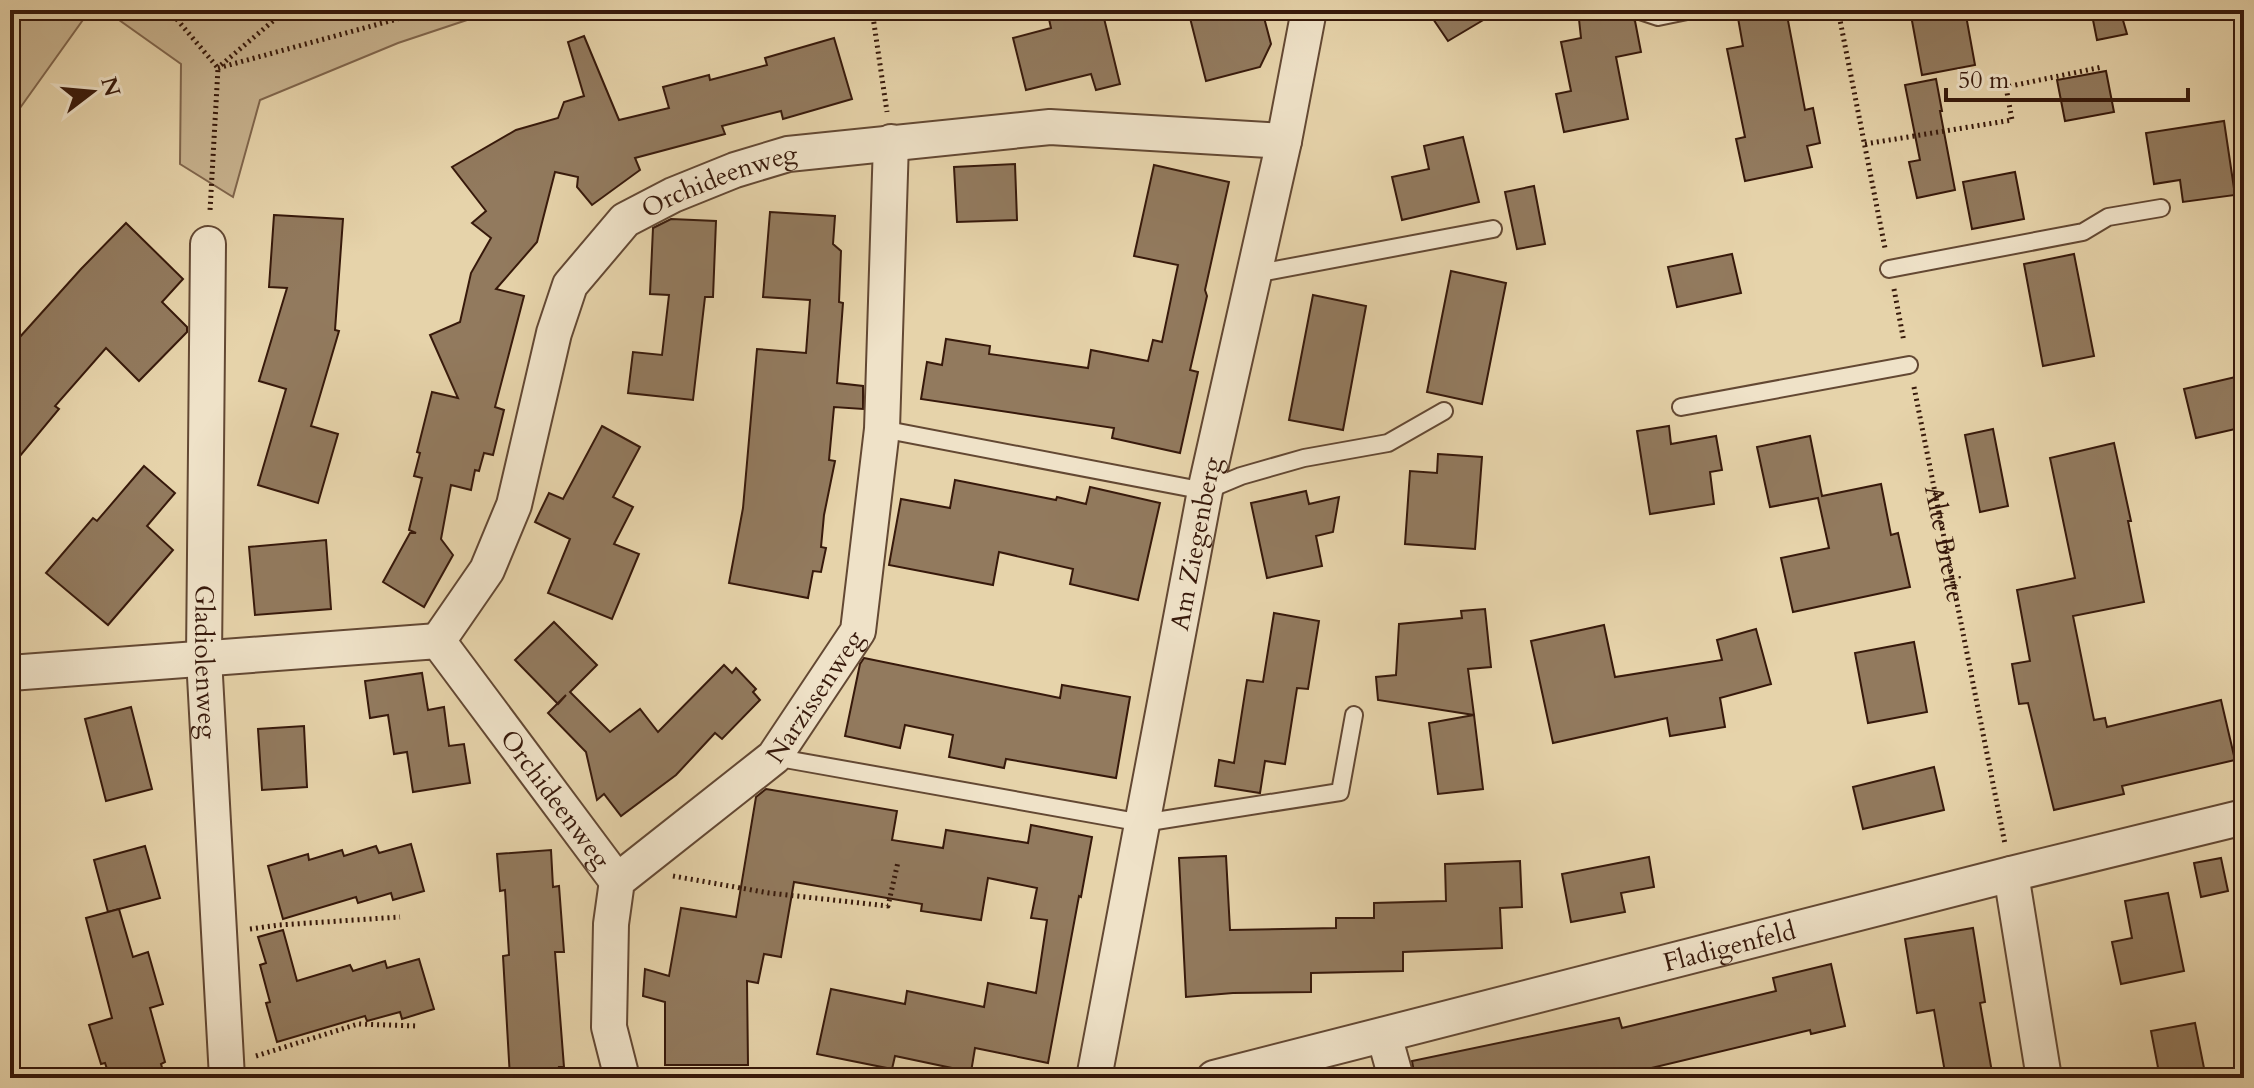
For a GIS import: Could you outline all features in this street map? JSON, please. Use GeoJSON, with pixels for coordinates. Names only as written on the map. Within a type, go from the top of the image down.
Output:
{"type":"FeatureCollection","features":[{"type":"Feature","properties":{"kind":"street","name":"Am Ziegenberg"},"geometry":{"type":"LineString","coordinates":[[1094,1078],[1205,491],[1284,141],[1309,10]]}},
{"type":"Feature","properties":{"kind":"street","name":"Orchideenweg"},"geometry":{"type":"LineString","coordinates":[[625,874],[438,641],[487,570],[514,505],[554,333],[570,285],[625,220],[673,195],[735,170],[788,154],[1050,127],[1284,141]]}},
{"type":"Feature","properties":{"kind":"street","name":"Narzissenweg"},"geometry":{"type":"LineString","coordinates":[[625,874],[774,757],[858,631],[882,429],[891,142]]}},
{"type":"Feature","properties":{"kind":"street","name":"Gladiolenweg"},"geometry":{"type":"LineString","coordinates":[[208,244],[204,658],[226,1071]]}},
{"type":"Feature","properties":{"kind":"street"},"geometry":{"type":"LineString","coordinates":[[10,673],[438,641]]}},
{"type":"Feature","properties":{"kind":"street","name":"Fladigenfeld"},"geometry":{"type":"LineString","coordinates":[[1214,1078],[2244,817]]}},
{"type":"Feature","properties":{"kind":"street"},"geometry":{"type":"LineString","coordinates":[[622,1078],[609,1027],[611,924],[625,874]]}},
{"type":"Feature","properties":{"kind":"street"},"geometry":{"type":"LineString","coordinates":[[2011,874],[2044,1078]]}},
{"type":"Feature","properties":{"kind":"street"},"geometry":{"type":"LineString","coordinates":[[1384,1035],[1396,1078]]}},
{"type":"Feature","properties":{"kind":"lane"},"geometry":{"type":"LineString","coordinates":[[1637,10],[1658,17],[1692,10]]}},
{"type":"Feature","properties":{"kind":"lane"},"geometry":{"type":"LineString","coordinates":[[1889,269],[2083,232],[2108,217],[2161,208]]}},
{"type":"Feature","properties":{"kind":"lane"},"geometry":{"type":"LineString","coordinates":[[1254,274],[1493,229]]}},
{"type":"Feature","properties":{"kind":"lane"},"geometry":{"type":"LineString","coordinates":[[1681,407],[1909,365]]}},
{"type":"Feature","properties":{"kind":"lane"},"geometry":{"type":"LineString","coordinates":[[882,429],[1205,491],[1241,476],[1304,458],[1388,443],[1444,411]]}},
{"type":"Feature","properties":{"kind":"lane"},"geometry":{"type":"LineString","coordinates":[[774,757],[1143,823],[1340,792],[1354,715]]}},
{"type":"Feature","properties":{"kind":"path"},"geometry":{"type":"LineString","coordinates":[[169,10],[218,68],[208,244]]}},
{"type":"Feature","properties":{"kind":"path"},"geometry":{"type":"LineString","coordinates":[[218,68],[286,10]]}},
{"type":"Feature","properties":{"kind":"path"},"geometry":{"type":"LineString","coordinates":[[218,68],[430,10]]}},
{"type":"Feature","properties":{"kind":"path"},"geometry":{"type":"LineString","coordinates":[[872,10],[891,142]]}},
{"type":"Feature","properties":{"kind":"path","name":"Alte Breite"},"geometry":{"type":"LineString","coordinates":[[1838,10],[2011,874]]}},
{"type":"Feature","properties":{"kind":"path"},"geometry":{"type":"LineString","coordinates":[[1865,144],[2012,120],[2006,87],[2102,67]]}},
{"type":"Feature","properties":{"kind":"path"},"geometry":{"type":"LineString","coordinates":[[625,874],[888,906],[898,862]]}},
{"type":"Feature","properties":{"kind":"path"},"geometry":{"type":"LineString","coordinates":[[218,934],[279,925],[400,917]]}},
{"type":"Feature","properties":{"kind":"path"},"geometry":{"type":"LineString","coordinates":[[226,1071],[358,1024],[418,1026]]}},
{"type":"Feature","properties":{"kind":"shaded area"},"geometry":{"type":"Polygon","coordinates":[[[10,10],[90,10],[10,122],[10,10]]]}},
{"type":"Feature","properties":{"kind":"shaded area"},"geometry":{"type":"Polygon","coordinates":[[[105,10],[497,10],[398,43],[260,100],[233,197],[180,164],[181,64],[105,10]]]}},
{"type":"Feature","properties":{"kind":"building"},"geometry":{"type":"Polygon","coordinates":[[[1047,10],[1102,10],[1120,84],[1096,90],[1091,74],[1026,90],[1013,38],[1051,28],[1047,10]]]}},
{"type":"Feature","properties":{"kind":"building"},"geometry":{"type":"Polygon","coordinates":[[[1188,10],[1262,10],[1271,44],[1260,67],[1206,81],[1188,10]]]}},
{"type":"Feature","properties":{"kind":"building"},"geometry":{"type":"Polygon","coordinates":[[[1427,10],[1500,10],[1448,41],[1427,10]]]}},
{"type":"Feature","properties":{"kind":"building"},"geometry":{"type":"Polygon","coordinates":[[[1578,10],[1626,10],[1628,17],[1635,21],[1641,52],[1616,57],[1628,119],[1564,132],[1556,94],[1571,91],[1561,42],[1581,38],[1578,10]]]}},
{"type":"Feature","properties":{"kind":"building"},"geometry":{"type":"Polygon","coordinates":[[[1786,10],[1805,110],[1813,108],[1820,143],[1807,146],[1812,167],[1745,181],[1736,139],[1745,137],[1727,49],[1743,46],[1738,18],[1786,10]]]}},
{"type":"Feature","properties":{"kind":"building"},"geometry":{"type":"Polygon","coordinates":[[[1910,10],[1965,10],[1975,65],[1922,75],[1910,10]]]}},
{"type":"Feature","properties":{"kind":"building"},"geometry":{"type":"Polygon","coordinates":[[[2091,10],[2120,10],[2127,34],[2097,40],[2091,10]]]}},
{"type":"Feature","properties":{"kind":"building"},"geometry":{"type":"Polygon","coordinates":[[[584,36],[619,120],[669,108],[663,87],[709,75],[710,80],[767,65],[765,58],[834,38],[852,99],[783,119],[781,111],[722,126],[725,134],[635,158],[640,170],[592,205],[577,187],[578,177],[555,172],[537,242],[496,289],[524,296],[495,407],[504,410],[493,455],[484,453],[479,471],[475,470],[471,490],[451,485],[441,539],[453,555],[424,607],[383,582],[410,533],[416,533],[409,530],[422,478],[414,476],[432,392],[458,398],[430,335],[460,322],[471,273],[491,238],[472,223],[486,211],[452,167],[516,130],[558,118],[564,102],[584,96],[568,42],[584,36]]]}},
{"type":"Feature","properties":{"kind":"building"},"geometry":{"type":"Polygon","coordinates":[[[2106,71],[2114,112],[2065,121],[2057,80],[2106,71]]]}},
{"type":"Feature","properties":{"kind":"building"},"geometry":{"type":"Polygon","coordinates":[[[1936,79],[1955,190],[1917,198],[1909,162],[1920,160],[1905,85],[1936,79]]]}},
{"type":"Feature","properties":{"kind":"building"},"geometry":{"type":"Polygon","coordinates":[[[2224,121],[2235,195],[2183,202],[2180,180],[2154,184],[2146,133],[2224,121]]]}},
{"type":"Feature","properties":{"kind":"building"},"geometry":{"type":"Polygon","coordinates":[[[1463,137],[1479,202],[1402,220],[1392,177],[1429,169],[1424,146],[1463,137]]]}},
{"type":"Feature","properties":{"kind":"building"},"geometry":{"type":"Polygon","coordinates":[[[1015,164],[1017,220],[957,222],[954,167],[1015,164]]]}},
{"type":"Feature","properties":{"kind":"building"},"geometry":{"type":"Polygon","coordinates":[[[1154,165],[1229,182],[1190,370],[1198,372],[1180,453],[1112,438],[1114,428],[921,399],[927,362],[942,365],[946,339],[990,346],[989,354],[1088,368],[1091,350],[1148,361],[1153,340],[1162,342],[1178,265],[1134,256],[1154,165]]]}},
{"type":"Feature","properties":{"kind":"building"},"geometry":{"type":"Polygon","coordinates":[[[2015,172],[2024,219],[1972,229],[1963,182],[2015,172]]]}},
{"type":"Feature","properties":{"kind":"building"},"geometry":{"type":"Polygon","coordinates":[[[1534,186],[1545,244],[1517,249],[1505,192],[1534,186]]]}},
{"type":"Feature","properties":{"kind":"building"},"geometry":{"type":"Polygon","coordinates":[[[770,212],[835,216],[833,244],[841,251],[839,302],[843,303],[837,383],[863,386],[863,409],[834,407],[829,460],[835,461],[821,547],[826,548],[821,572],[813,571],[808,598],[729,583],[743,508],[757,349],[806,353],[810,300],[763,297],[770,212]]]}},
{"type":"Feature","properties":{"kind":"building"},"geometry":{"type":"Polygon","coordinates":[[[274,215],[343,219],[335,330],[339,331],[311,426],[338,434],[318,503],[258,485],[286,389],[259,381],[287,288],[269,287],[274,215]]]}},
{"type":"Feature","properties":{"kind":"building"},"geometry":{"type":"Polygon","coordinates":[[[671,219],[716,221],[713,297],[705,297],[693,400],[628,393],[633,352],[662,355],[669,295],[650,294],[653,228],[671,219]]]}},
{"type":"Feature","properties":{"kind":"building"},"geometry":{"type":"Polygon","coordinates":[[[126,223],[183,279],[162,302],[187,327],[187,332],[139,381],[106,348],[55,406],[59,409],[10,468],[10,348],[126,223]]]}},
{"type":"Feature","properties":{"kind":"building"},"geometry":{"type":"Polygon","coordinates":[[[1732,254],[1741,293],[1677,307],[1668,267],[1732,254]]]}},
{"type":"Feature","properties":{"kind":"building"},"geometry":{"type":"Polygon","coordinates":[[[2074,254],[2094,356],[2043,366],[2024,264],[2074,254]]]}},
{"type":"Feature","properties":{"kind":"building"},"geometry":{"type":"Polygon","coordinates":[[[1451,271],[1506,283],[1482,404],[1427,392],[1451,271]]]}},
{"type":"Feature","properties":{"kind":"building"},"geometry":{"type":"Polygon","coordinates":[[[1313,295],[1366,306],[1343,430],[1289,420],[1313,295]]]}},
{"type":"Feature","properties":{"kind":"building"},"geometry":{"type":"Polygon","coordinates":[[[2244,375],[2244,427],[2196,438],[2184,389],[2244,375]]]}},
{"type":"Feature","properties":{"kind":"building"},"geometry":{"type":"Polygon","coordinates":[[[602,426],[640,447],[613,497],[633,507],[614,544],[639,554],[612,619],[548,593],[570,539],[535,522],[549,493],[563,499],[602,426]]]}},
{"type":"Feature","properties":{"kind":"building"},"geometry":{"type":"Polygon","coordinates":[[[1669,426],[1671,444],[1716,436],[1722,470],[1710,472],[1714,504],[1650,514],[1637,431],[1669,426]]]}},
{"type":"Feature","properties":{"kind":"building"},"geometry":{"type":"Polygon","coordinates":[[[1993,429],[2008,506],[1980,512],[1965,435],[1993,429]]]}},
{"type":"Feature","properties":{"kind":"building"},"geometry":{"type":"Polygon","coordinates":[[[1810,436],[1822,496],[1881,484],[1891,535],[1898,533],[1910,587],[1793,612],[1781,558],[1829,548],[1818,498],[1770,507],[1757,447],[1810,436]]]}},
{"type":"Feature","properties":{"kind":"building"},"geometry":{"type":"Polygon","coordinates":[[[2114,443],[2144,602],[2073,616],[2094,720],[2105,718],[2107,727],[2221,700],[2235,760],[2122,786],[2124,794],[2054,810],[2028,703],[2019,704],[2012,664],[2030,661],[2017,590],[2075,578],[2050,458],[2114,443]]]}},
{"type":"Feature","properties":{"kind":"building"},"geometry":{"type":"Polygon","coordinates":[[[1438,454],[1482,457],[1475,549],[1405,544],[1410,471],[1437,473],[1438,454]]]}},
{"type":"Feature","properties":{"kind":"building"},"geometry":{"type":"Polygon","coordinates":[[[144,466],[175,493],[147,526],[173,550],[108,625],[46,573],[93,518],[97,521],[144,466]]]}},
{"type":"Feature","properties":{"kind":"building"},"geometry":{"type":"Polygon","coordinates":[[[955,480],[1086,504],[1090,487],[1160,503],[1138,600],[1070,584],[1073,569],[999,552],[993,585],[889,565],[901,499],[950,508],[955,480]]]}},
{"type":"Feature","properties":{"kind":"building"},"geometry":{"type":"Polygon","coordinates":[[[1306,491],[1309,504],[1339,497],[1333,532],[1316,536],[1322,566],[1267,578],[1251,503],[1306,491]]]}},
{"type":"Feature","properties":{"kind":"building"},"geometry":{"type":"Polygon","coordinates":[[[326,540],[331,609],[255,615],[249,547],[326,540]]]}},
{"type":"Feature","properties":{"kind":"building"},"geometry":{"type":"Polygon","coordinates":[[[1485,609],[1491,667],[1468,669],[1474,715],[1378,700],[1376,677],[1396,675],[1399,624],[1462,618],[1461,611],[1485,609]]]}},
{"type":"Feature","properties":{"kind":"building"},"geometry":{"type":"Polygon","coordinates":[[[1274,613],[1319,621],[1308,689],[1297,688],[1285,764],[1265,761],[1260,793],[1215,786],[1219,760],[1234,763],[1247,680],[1263,682],[1274,613]]]}},
{"type":"Feature","properties":{"kind":"building"},"geometry":{"type":"Polygon","coordinates":[[[554,622],[597,665],[570,692],[610,732],[640,709],[658,732],[724,665],[732,673],[736,668],[756,689],[753,692],[760,700],[722,739],[715,733],[676,775],[621,816],[604,794],[597,800],[586,752],[548,713],[558,703],[515,660],[554,622]]]}},
{"type":"Feature","properties":{"kind":"building"},"geometry":{"type":"Polygon","coordinates":[[[1604,625],[1615,677],[1722,660],[1717,640],[1756,629],[1771,684],[1720,698],[1725,727],[1670,736],[1667,718],[1553,743],[1531,641],[1604,625]]]}},
{"type":"Feature","properties":{"kind":"building"},"geometry":{"type":"Polygon","coordinates":[[[1914,642],[1927,712],[1868,723],[1855,653],[1914,642]]]}},
{"type":"Feature","properties":{"kind":"building"},"geometry":{"type":"Polygon","coordinates":[[[864,658],[1060,698],[1062,685],[1130,697],[1116,778],[1006,759],[1004,768],[949,757],[953,735],[905,725],[900,748],[845,736],[860,664],[864,658]]]}},
{"type":"Feature","properties":{"kind":"building"},"geometry":{"type":"Polygon","coordinates":[[[422,673],[428,710],[444,707],[449,746],[464,744],[470,783],[413,792],[407,752],[394,754],[388,715],[370,718],[365,681],[422,673]]]}},
{"type":"Feature","properties":{"kind":"building"},"geometry":{"type":"Polygon","coordinates":[[[131,707],[152,789],[106,801],[85,719],[131,707]]]}},
{"type":"Feature","properties":{"kind":"building"},"geometry":{"type":"Polygon","coordinates":[[[1474,715],[1483,789],[1438,794],[1429,723],[1474,715]]]}},
{"type":"Feature","properties":{"kind":"building"},"geometry":{"type":"Polygon","coordinates":[[[304,726],[307,787],[262,790],[258,729],[304,726]]]}},
{"type":"Feature","properties":{"kind":"building"},"geometry":{"type":"Polygon","coordinates":[[[1934,767],[1944,810],[1863,829],[1853,787],[1934,767]]]}},
{"type":"Feature","properties":{"kind":"building"},"geometry":{"type":"Polygon","coordinates":[[[766,789],[897,811],[892,840],[943,848],[946,830],[1028,843],[1031,825],[1092,837],[1048,1063],[975,1048],[971,1072],[895,1056],[892,1069],[817,1054],[831,989],[905,1004],[907,991],[984,1007],[988,983],[1036,993],[1047,920],[1031,918],[1037,888],[988,878],[981,920],[921,911],[922,904],[794,882],[781,957],[764,954],[758,983],[747,981],[748,1065],[665,1065],[665,1002],[643,996],[645,969],[669,976],[681,908],[736,917],[756,797],[766,789]]]}},
{"type":"Feature","properties":{"kind":"building"},"geometry":{"type":"Polygon","coordinates":[[[411,844],[424,891],[393,900],[391,893],[358,903],[356,897],[283,919],[268,866],[308,854],[309,860],[342,850],[344,856],[376,846],[379,853],[411,844]]]}},
{"type":"Feature","properties":{"kind":"building"},"geometry":{"type":"Polygon","coordinates":[[[145,846],[160,898],[108,912],[94,860],[145,846]]]}},
{"type":"Feature","properties":{"kind":"building"},"geometry":{"type":"Polygon","coordinates":[[[551,850],[553,887],[559,886],[564,952],[555,952],[564,1067],[559,1067],[560,1078],[510,1078],[503,956],[509,955],[505,890],[500,891],[497,854],[551,850]]]}},
{"type":"Feature","properties":{"kind":"building"},"geometry":{"type":"Polygon","coordinates":[[[1226,856],[1230,930],[1336,928],[1336,918],[1374,918],[1374,903],[1446,901],[1445,864],[1520,861],[1522,907],[1500,908],[1502,948],[1403,952],[1403,971],[1311,973],[1311,992],[1186,997],[1179,858],[1226,856]]]}},
{"type":"Feature","properties":{"kind":"building"},"geometry":{"type":"Polygon","coordinates":[[[1649,857],[1654,887],[1621,893],[1625,912],[1571,922],[1562,874],[1649,857]]]}},
{"type":"Feature","properties":{"kind":"building"},"geometry":{"type":"Polygon","coordinates":[[[2221,858],[2228,891],[2201,897],[2194,863],[2221,858]]]}},
{"type":"Feature","properties":{"kind":"building"},"geometry":{"type":"Polygon","coordinates":[[[2168,893],[2184,971],[2121,984],[2112,942],[2132,938],[2125,901],[2168,893]]]}},
{"type":"Feature","properties":{"kind":"building"},"geometry":{"type":"Polygon","coordinates":[[[119,909],[133,957],[148,952],[163,1004],[150,1008],[165,1062],[161,1064],[165,1078],[110,1078],[105,1063],[101,1064],[89,1025],[112,1018],[86,918],[119,909]]]}},
{"type":"Feature","properties":{"kind":"building"},"geometry":{"type":"Polygon","coordinates":[[[1973,928],[1985,1002],[1980,1003],[1993,1078],[1946,1078],[1934,1010],[1917,1013],[1905,939],[1973,928]]]}},
{"type":"Feature","properties":{"kind":"building"},"geometry":{"type":"Polygon","coordinates":[[[283,930],[297,981],[350,965],[353,971],[385,961],[387,968],[419,959],[434,1009],[402,1019],[400,1012],[367,1021],[365,1016],[277,1042],[266,1003],[270,1002],[260,965],[266,963],[258,937],[283,930]]]}},
{"type":"Feature","properties":{"kind":"building"},"geometry":{"type":"Polygon","coordinates":[[[1831,964],[1845,1026],[1811,1034],[1810,1030],[1643,1070],[1645,1078],[1415,1078],[1412,1061],[1619,1018],[1622,1028],[1776,991],[1773,978],[1831,964]]]}},
{"type":"Feature","properties":{"kind":"building"},"geometry":{"type":"Polygon","coordinates":[[[2195,1023],[2206,1078],[2160,1078],[2151,1031],[2195,1023]]]}}]}
